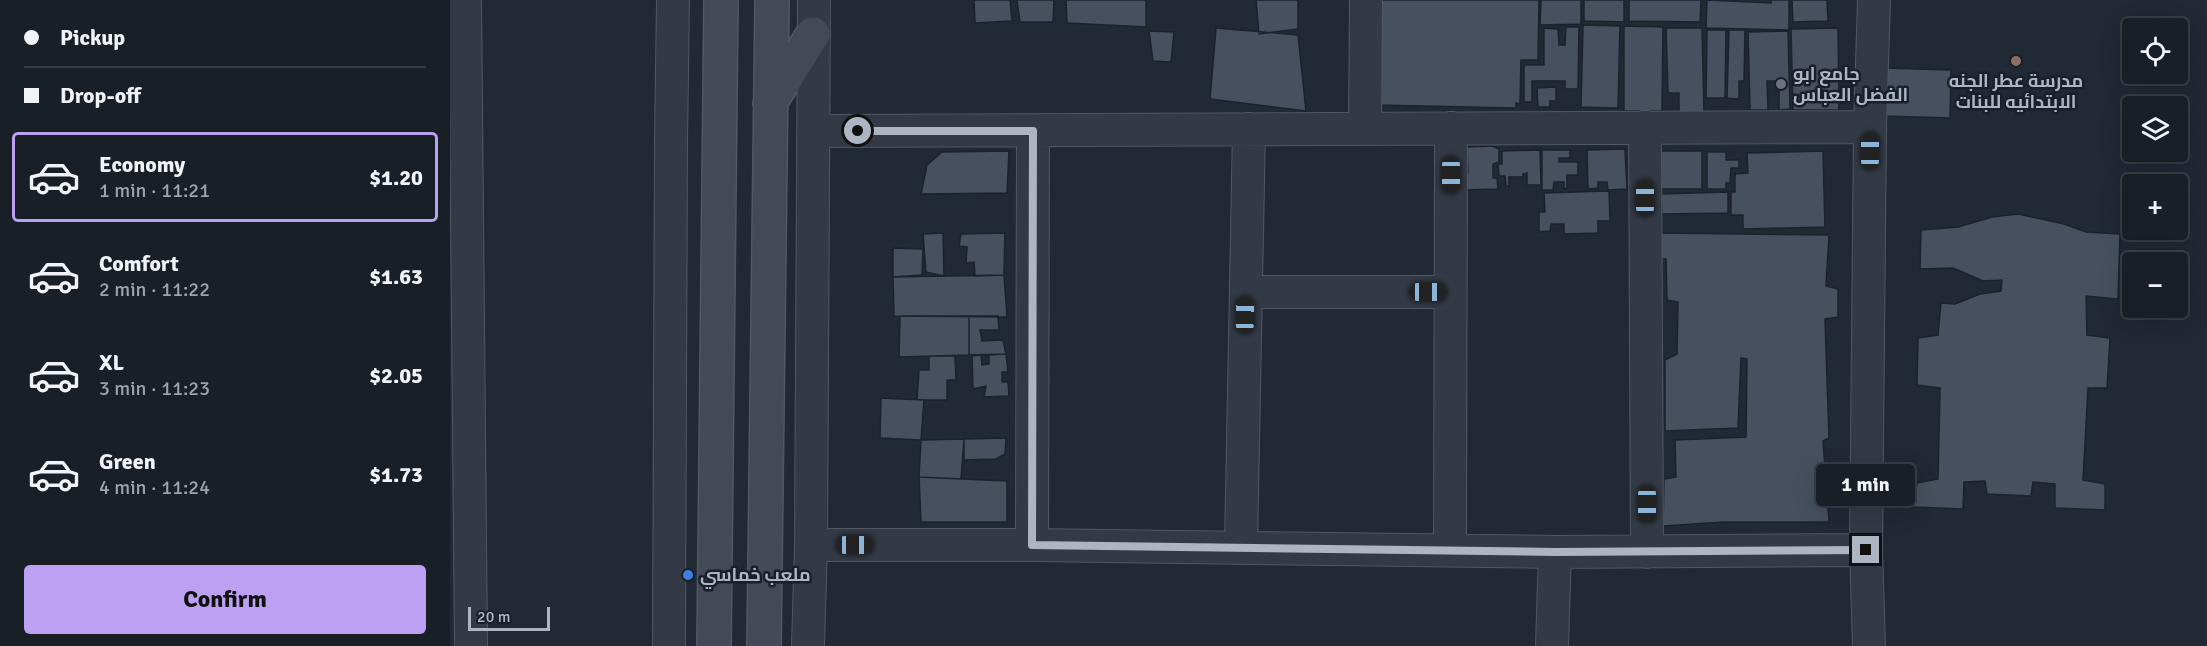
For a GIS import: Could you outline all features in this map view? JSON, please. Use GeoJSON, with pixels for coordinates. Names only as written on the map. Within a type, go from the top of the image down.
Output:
{"type":"FeatureCollection","features":[{"type":"Feature","properties":{"kind":"main road"},"geometry":{"type":"LineString","coordinates":[[714,646],[721,0]]}},
{"type":"Feature","properties":{"kind":"main road"},"geometry":{"type":"LineString","coordinates":[[764,646],[772,0]]}},
{"type":"Feature","properties":{"kind":"main road"},"geometry":{"type":"LineString","coordinates":[[770,103],[813,34]]}},
{"type":"Feature","properties":{"kind":"main road"},"geometry":{"type":"LineString","coordinates":[[715,447],[725,454],[736,457],[748,456],[767,444]]}},
{"type":"Feature","properties":{"kind":"main road"},"geometry":{"type":"LineString","coordinates":[[714,526],[722,520],[740,516],[759,519],[766,524]]}},
{"type":"Feature","properties":{"kind":"street"},"geometry":{"type":"LineString","coordinates":[[465,0],[459,371],[460,556],[471,646]]}},
{"type":"Feature","properties":{"kind":"street"},"geometry":{"type":"LineString","coordinates":[[669,646],[671,152],[674,0]]}},
{"type":"Feature","properties":{"kind":"street"},"geometry":{"type":"LineString","coordinates":[[808,646],[811,545],[814,0]]}},
{"type":"Feature","properties":{"kind":"street"},"geometry":{"type":"LineString","coordinates":[[1365,128],[1366,0]]}},
{"type":"Feature","properties":{"kind":"street"},"geometry":{"type":"LineString","coordinates":[[1869,646],[1866,550],[1870,127],[1874,0]]}},
{"type":"Feature","properties":{"kind":"street"},"geometry":{"type":"LineString","coordinates":[[1645,127],[1647,552]]}},
{"type":"Feature","properties":{"kind":"street"},"geometry":{"type":"LineString","coordinates":[[814,131],[1870,127]]}},
{"type":"Feature","properties":{"kind":"street"},"geometry":{"type":"LineString","coordinates":[[1450,549],[1451,128]]}},
{"type":"Feature","properties":{"kind":"street"},"geometry":{"type":"LineString","coordinates":[[1241,547],[1249,129]]}},
{"type":"Feature","properties":{"kind":"street"},"geometry":{"type":"LineString","coordinates":[[1032,545],[1033,131]]}},
{"type":"Feature","properties":{"kind":"street"},"geometry":{"type":"LineString","coordinates":[[1245,292],[1450,292]]}},
{"type":"Feature","properties":{"kind":"street"},"geometry":{"type":"LineString","coordinates":[[811,545],[1032,545],[1555,552],[1866,550]]}},
{"type":"Feature","properties":{"kind":"street"},"geometry":{"type":"LineString","coordinates":[[1552,646],[1555,552]]}},
{"type":"Feature","properties":{"kind":"building"},"geometry":{"type":"Polygon","coordinates":[[[974,0],[1010,0],[1012,21],[975,23],[974,0]]]}},
{"type":"Feature","properties":{"kind":"building"},"geometry":{"type":"Polygon","coordinates":[[[1017,0],[1054,0],[1053,22],[1020,22],[1017,0]]]}},
{"type":"Feature","properties":{"kind":"building"},"geometry":{"type":"Polygon","coordinates":[[[1066,0],[1146,0],[1146,27],[1067,23],[1066,0]]]}},
{"type":"Feature","properties":{"kind":"building"},"geometry":{"type":"Polygon","coordinates":[[[1256,0],[1298,0],[1298,29],[1259,34],[1256,0]]]}},
{"type":"Feature","properties":{"kind":"building"},"geometry":{"type":"Polygon","coordinates":[[[1378,0],[1539,0],[1538,60],[1521,60],[1520,104],[1516,103],[1516,108],[1375,105],[1378,0]]]}},
{"type":"Feature","properties":{"kind":"building"},"geometry":{"type":"Polygon","coordinates":[[[1541,0],[1581,0],[1581,24],[1540,25],[1541,0]]]}},
{"type":"Feature","properties":{"kind":"building"},"geometry":{"type":"Polygon","coordinates":[[[1584,0],[1624,0],[1624,22],[1584,21],[1584,0]]]}},
{"type":"Feature","properties":{"kind":"building"},"geometry":{"type":"Polygon","coordinates":[[[1629,0],[1701,0],[1700,22],[1629,21],[1629,0]]]}},
{"type":"Feature","properties":{"kind":"building"},"geometry":{"type":"Polygon","coordinates":[[[1707,0],[1771,3],[1771,0],[1789,0],[1789,30],[1706,28],[1707,0]]]}},
{"type":"Feature","properties":{"kind":"building"},"geometry":{"type":"Polygon","coordinates":[[[1792,0],[1827,0],[1828,21],[1793,22],[1792,0]]]}},
{"type":"Feature","properties":{"kind":"building"},"geometry":{"type":"Polygon","coordinates":[[[1583,25],[1620,26],[1618,108],[1581,107],[1583,25]]]}},
{"type":"Feature","properties":{"kind":"building"},"geometry":{"type":"Polygon","coordinates":[[[1624,26],[1663,27],[1662,111],[1624,111],[1624,26]]]}},
{"type":"Feature","properties":{"kind":"building"},"geometry":{"type":"Polygon","coordinates":[[[1566,27],[1579,27],[1578,89],[1565,89],[1565,81],[1532,81],[1532,102],[1524,102],[1524,65],[1544,65],[1544,28],[1558,29],[1559,45],[1565,45],[1566,27]]]}},
{"type":"Feature","properties":{"kind":"building"},"geometry":{"type":"Polygon","coordinates":[[[1216,28],[1298,35],[1306,111],[1210,99],[1216,28]]]}},
{"type":"Feature","properties":{"kind":"building"},"geometry":{"type":"Polygon","coordinates":[[[1666,28],[1702,28],[1704,113],[1679,114],[1679,93],[1668,93],[1666,28]]]}},
{"type":"Feature","properties":{"kind":"building"},"geometry":{"type":"Polygon","coordinates":[[[1838,28],[1839,110],[1793,110],[1791,29],[1838,28]]]}},
{"type":"Feature","properties":{"kind":"building"},"geometry":{"type":"Polygon","coordinates":[[[1707,30],[1726,30],[1725,98],[1706,98],[1707,30]]]}},
{"type":"Feature","properties":{"kind":"building"},"geometry":{"type":"Polygon","coordinates":[[[1729,30],[1745,30],[1744,81],[1739,81],[1739,99],[1727,98],[1729,30]]]}},
{"type":"Feature","properties":{"kind":"building"},"geometry":{"type":"Polygon","coordinates":[[[1149,31],[1174,32],[1171,62],[1153,61],[1149,31]]]}},
{"type":"Feature","properties":{"kind":"building"},"geometry":{"type":"Polygon","coordinates":[[[1788,31],[1790,109],[1779,110],[1779,81],[1767,81],[1768,110],[1750,110],[1748,32],[1788,31]]]}},
{"type":"Feature","properties":{"kind":"building"},"geometry":{"type":"Polygon","coordinates":[[[1884,68],[1951,70],[1950,118],[1883,116],[1884,68]]]}},
{"type":"Feature","properties":{"kind":"building"},"geometry":{"type":"Polygon","coordinates":[[[1556,87],[1556,101],[1550,101],[1550,107],[1538,107],[1537,88],[1556,87]]]}},
{"type":"Feature","properties":{"kind":"building"},"geometry":{"type":"Polygon","coordinates":[[[1492,146],[1499,149],[1499,162],[1493,164],[1493,178],[1497,178],[1498,189],[1461,190],[1460,173],[1468,173],[1467,147],[1492,146]]]}},
{"type":"Feature","properties":{"kind":"building"},"geometry":{"type":"Polygon","coordinates":[[[1625,149],[1627,189],[1608,190],[1607,182],[1598,182],[1598,188],[1588,189],[1587,150],[1625,149]]]}},
{"type":"Feature","properties":{"kind":"building"},"geometry":{"type":"Polygon","coordinates":[[[1540,150],[1541,185],[1527,185],[1527,173],[1523,174],[1523,177],[1509,177],[1509,186],[1506,186],[1505,176],[1499,176],[1498,164],[1502,164],[1502,151],[1540,150]]]}},
{"type":"Feature","properties":{"kind":"building"},"geometry":{"type":"Polygon","coordinates":[[[1542,150],[1570,150],[1570,158],[1559,158],[1559,162],[1578,162],[1578,175],[1567,175],[1567,188],[1564,189],[1564,182],[1554,182],[1553,190],[1542,190],[1542,150]]]}},
{"type":"Feature","properties":{"kind":"building"},"geometry":{"type":"Polygon","coordinates":[[[1009,151],[1007,193],[921,194],[927,165],[942,152],[1009,151]]]}},
{"type":"Feature","properties":{"kind":"building"},"geometry":{"type":"Polygon","coordinates":[[[1660,151],[1702,151],[1702,189],[1660,189],[1660,151]]]}},
{"type":"Feature","properties":{"kind":"building"},"geometry":{"type":"Polygon","coordinates":[[[1823,151],[1825,227],[1743,229],[1743,215],[1731,215],[1731,192],[1735,192],[1735,174],[1748,173],[1747,153],[1823,151]]]}},
{"type":"Feature","properties":{"kind":"building"},"geometry":{"type":"Polygon","coordinates":[[[1707,152],[1726,152],[1726,160],[1739,160],[1739,168],[1731,168],[1730,183],[1726,183],[1726,189],[1707,189],[1707,152]]]}},
{"type":"Feature","properties":{"kind":"building"},"geometry":{"type":"Polygon","coordinates":[[[1609,191],[1610,221],[1598,221],[1598,233],[1564,234],[1564,224],[1551,224],[1550,231],[1539,232],[1539,212],[1545,212],[1544,193],[1609,191]]]}},
{"type":"Feature","properties":{"kind":"building"},"geometry":{"type":"Polygon","coordinates":[[[1728,192],[1728,213],[1662,214],[1661,194],[1728,192]]]}},
{"type":"Feature","properties":{"kind":"building"},"geometry":{"type":"Polygon","coordinates":[[[2018,214],[2064,224],[2086,232],[2120,234],[2118,299],[2086,296],[2087,335],[2110,338],[2107,388],[2088,388],[2083,480],[2105,484],[2105,510],[2055,508],[2055,484],[2033,482],[2031,496],[1987,494],[1985,481],[1964,482],[1963,509],[1913,507],[1917,483],[1938,479],[1940,388],[1917,385],[1918,338],[1938,335],[1941,303],[1955,304],[1980,294],[2001,291],[2002,280],[1983,281],[1953,268],[1920,269],[1921,230],[1958,227],[1992,217],[2018,214]]]}},
{"type":"Feature","properties":{"kind":"building"},"geometry":{"type":"Polygon","coordinates":[[[943,233],[944,276],[926,272],[923,234],[943,233]]]}},
{"type":"Feature","properties":{"kind":"building"},"geometry":{"type":"Polygon","coordinates":[[[1005,233],[1004,275],[975,276],[974,262],[966,263],[967,247],[959,246],[961,234],[1005,233]]]}},
{"type":"Feature","properties":{"kind":"building"},"geometry":{"type":"Polygon","coordinates":[[[1661,233],[1829,235],[1826,286],[1838,289],[1838,317],[1825,319],[1829,438],[1823,441],[1829,522],[1723,522],[1663,526],[1664,479],[1676,477],[1675,440],[1746,437],[1747,359],[1741,358],[1738,428],[1665,431],[1665,360],[1677,354],[1678,302],[1667,300],[1666,259],[1661,259],[1661,233]]]}},
{"type":"Feature","properties":{"kind":"building"},"geometry":{"type":"Polygon","coordinates":[[[893,248],[923,249],[922,275],[893,277],[893,248]]]}},
{"type":"Feature","properties":{"kind":"building"},"geometry":{"type":"Polygon","coordinates":[[[1004,275],[1007,317],[894,316],[893,277],[1004,275]]]}},
{"type":"Feature","properties":{"kind":"building"},"geometry":{"type":"Polygon","coordinates":[[[900,316],[969,316],[969,355],[899,357],[900,316]]]}},
{"type":"Feature","properties":{"kind":"building"},"geometry":{"type":"Polygon","coordinates":[[[969,316],[998,316],[999,330],[980,330],[982,341],[1003,340],[1006,354],[969,355],[969,316]]]}},
{"type":"Feature","properties":{"kind":"building"},"geometry":{"type":"Polygon","coordinates":[[[1006,354],[1008,372],[1002,372],[1002,382],[1008,382],[1009,396],[984,397],[986,386],[973,389],[972,356],[981,355],[982,365],[989,364],[989,355],[1006,354]]]}},
{"type":"Feature","properties":{"kind":"building"},"geometry":{"type":"Polygon","coordinates":[[[929,356],[955,356],[956,380],[947,380],[947,400],[917,400],[919,370],[929,370],[929,356]]]}},
{"type":"Feature","properties":{"kind":"building"},"geometry":{"type":"Polygon","coordinates":[[[881,398],[924,400],[921,440],[880,438],[881,398]]]}},
{"type":"Feature","properties":{"kind":"building"},"geometry":{"type":"Polygon","coordinates":[[[1006,438],[1005,454],[996,459],[964,460],[964,439],[1006,438]]]}},
{"type":"Feature","properties":{"kind":"building"},"geometry":{"type":"Polygon","coordinates":[[[964,439],[961,479],[919,477],[921,440],[964,439]]]}},
{"type":"Feature","properties":{"kind":"building"},"geometry":{"type":"Polygon","coordinates":[[[919,477],[1007,481],[1007,522],[921,522],[919,477]]]}},
{"type":"Feature","properties":{"kind":"place","name":"مدرسة عطر الجنه الابتدائيه للبنات"},"geometry":{"type":"Point","coordinates":[2016,61]}},
{"type":"Feature","properties":{"kind":"place","name":"جامع ابو الفضل العباس"},"geometry":{"type":"Point","coordinates":[1781,84]}},
{"type":"Feature","properties":{"kind":"place","name":"ملعب خماسي"},"geometry":{"type":"Point","coordinates":[688,575]}},
{"type":"Feature","properties":{"kind":"route"},"geometry":{"type":"LineString","coordinates":[[858,131],[1033,131],[1032,545],[1555,552],[1866,550]]}}]}
